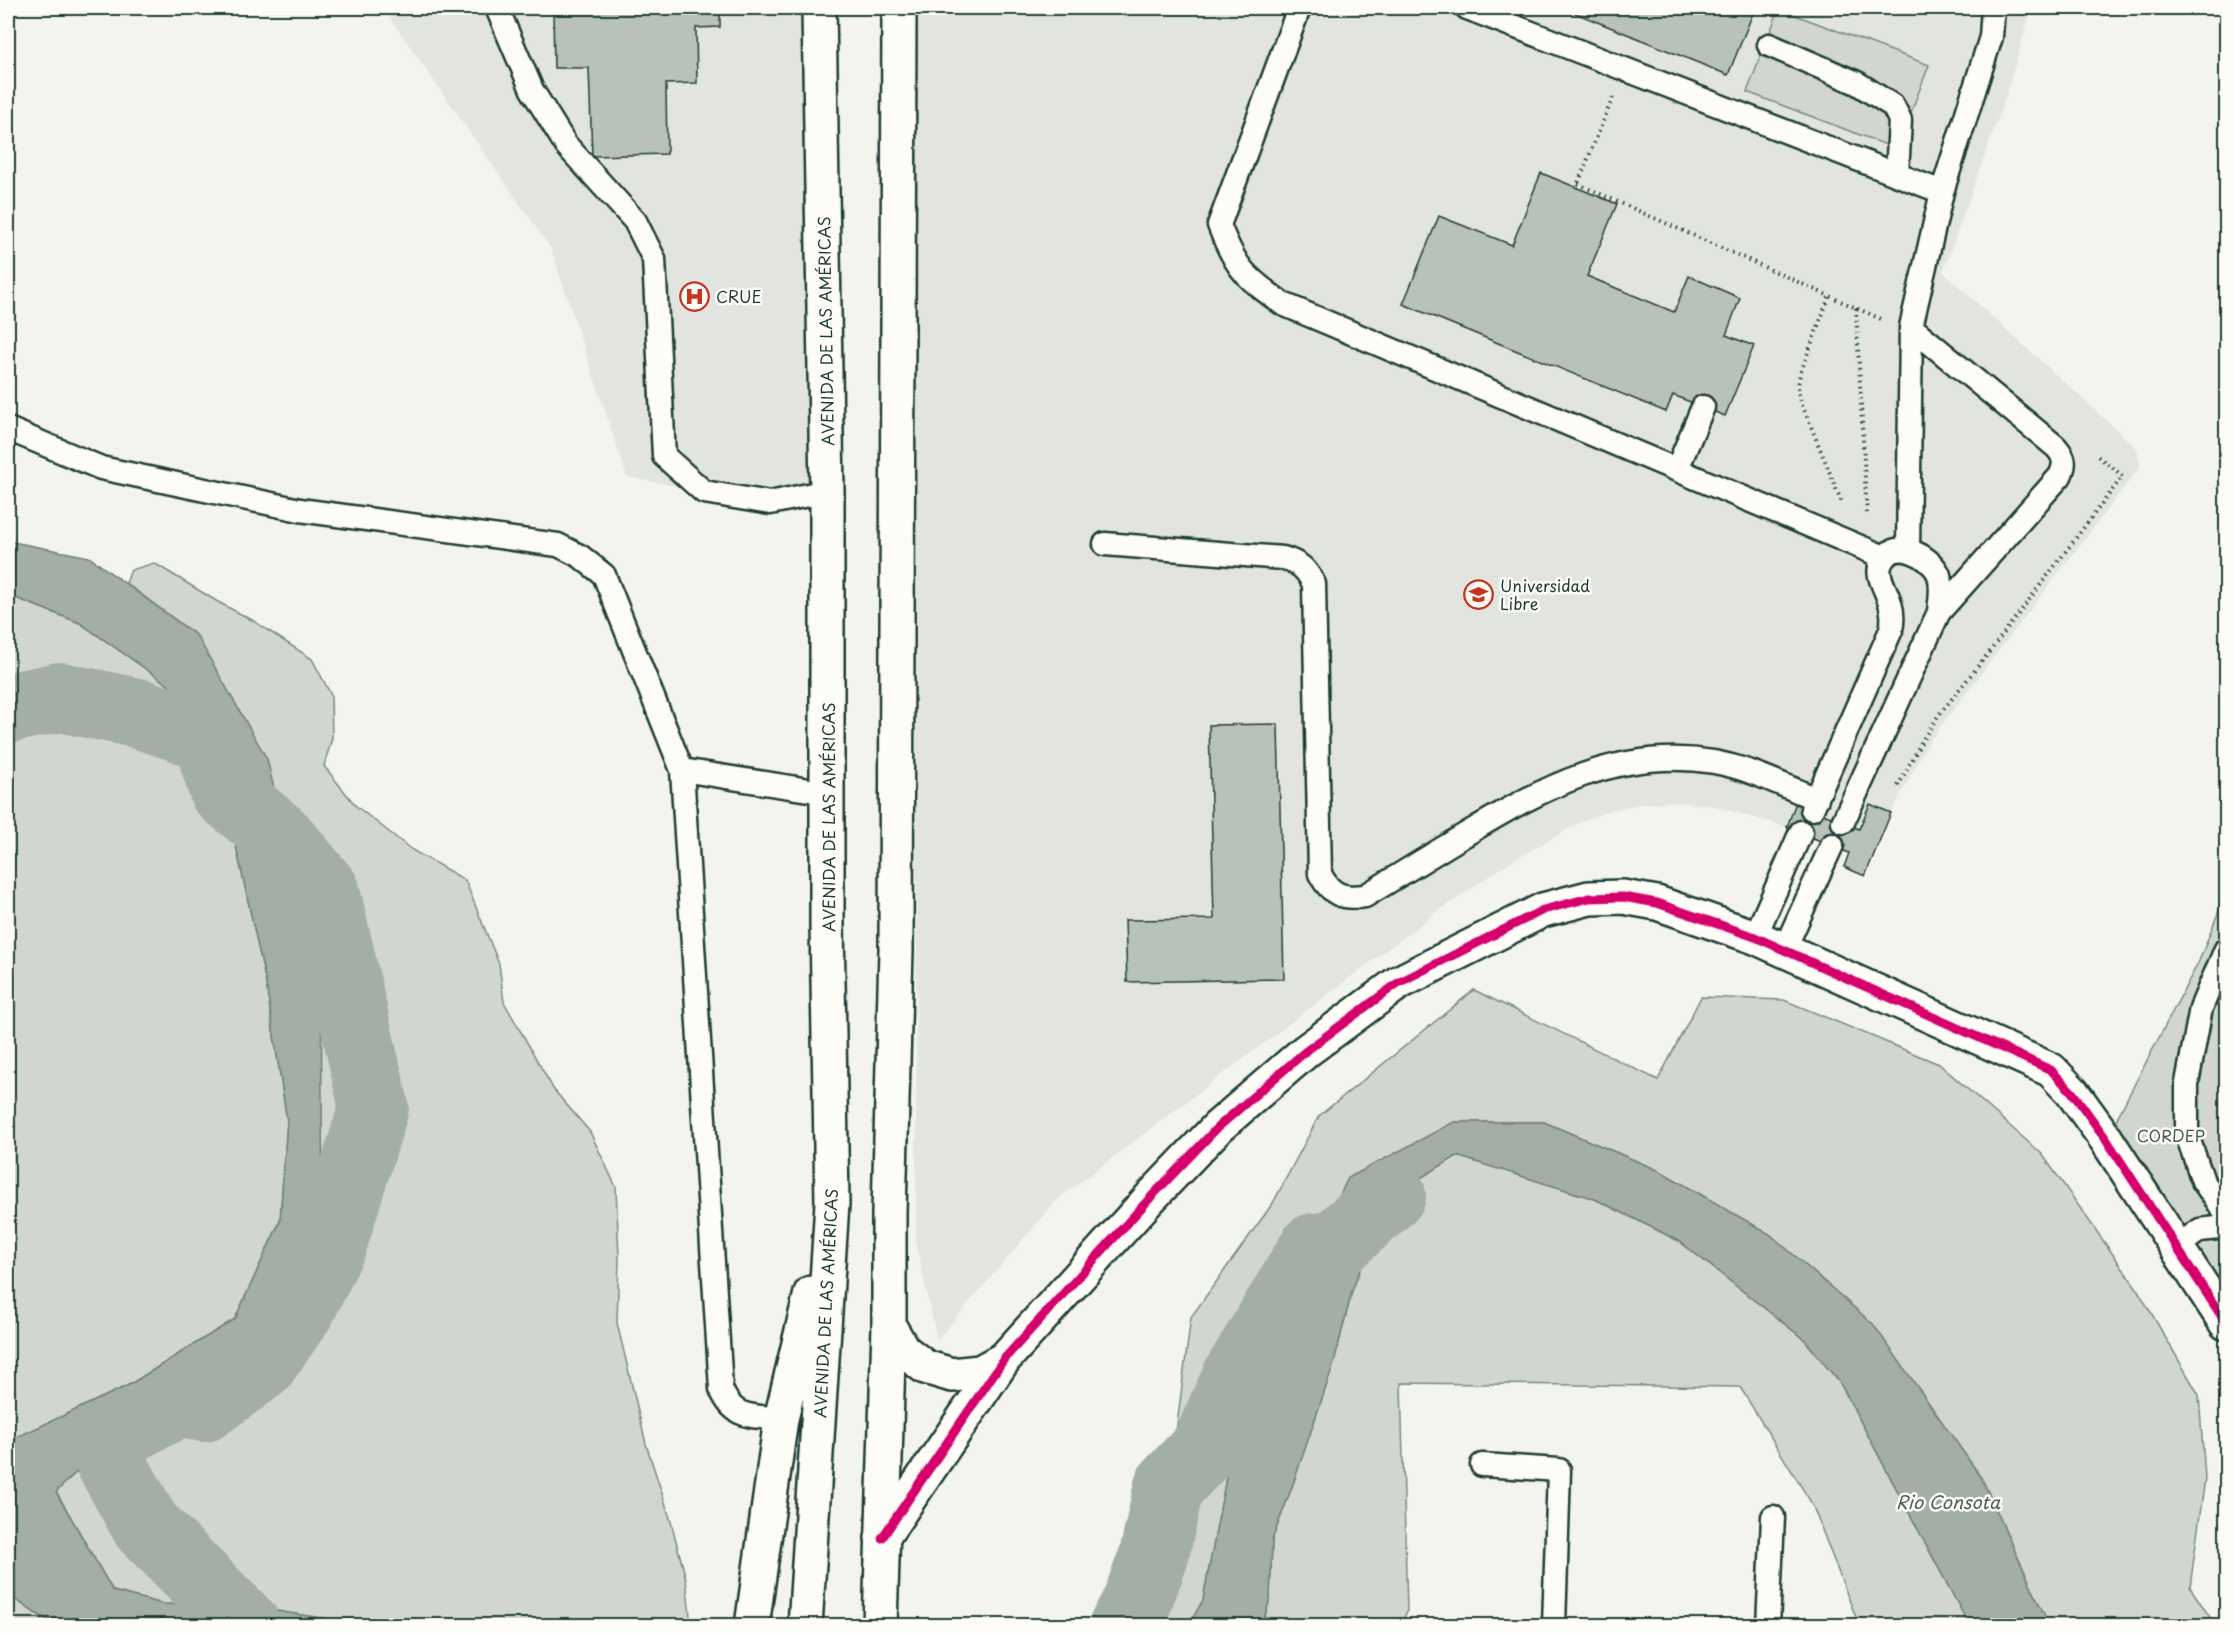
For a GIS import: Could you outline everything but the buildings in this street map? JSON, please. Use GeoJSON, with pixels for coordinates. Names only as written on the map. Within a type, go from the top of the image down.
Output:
{"type":"FeatureCollection","features":[{"type":"Feature","properties":{"kind":"main road","name":"AVENIDA DE LAS AMÉRICAS"},"geometry":{"type":"LineString","coordinates":[[805,1626],[832,1203],[827,925],[827,491],[819,8]]}},
{"type":"Feature","properties":{"kind":"main road"},"geometry":{"type":"LineString","coordinates":[[880,1626],[889,1326],[889,1213],[896,950],[899,8]]}},
{"type":"Feature","properties":{"kind":"main road"},"geometry":{"type":"LineString","coordinates":[[882,1538],[1004,1359],[1150,1197],[1218,1128],[1306,1051],[1398,983],[1543,910],[1589,898],[1623,897],[1657,903],[1755,937],[2050,1070],[2072,1092],[2099,1129],[2226,1323]]}},
{"type":"Feature","properties":{"kind":"main road"},"geometry":{"type":"LineString","coordinates":[[752,1626],[781,1419],[832,1203]]}},
{"type":"Feature","properties":{"kind":"main road"},"geometry":{"type":"LineString","coordinates":[[889,1326],[903,1350],[925,1367],[934,1370],[952,1375],[980,1372],[1004,1359]]}},
{"type":"Feature","properties":{"kind":"lane"},"geometry":{"type":"LineString","coordinates":[[497,8],[532,90],[566,146],[635,221],[654,259],[664,456],[704,492],[770,503],[827,491]]}},
{"type":"Feature","properties":{"kind":"lane"},"geometry":{"type":"LineString","coordinates":[[1299,8],[1220,225],[1231,255],[1250,281],[1282,304],[1677,468],[1884,557]]}},
{"type":"Feature","properties":{"kind":"lane"},"geometry":{"type":"LineString","coordinates":[[1467,8],[1942,192]]}},
{"type":"Feature","properties":{"kind":"lane"},"geometry":{"type":"LineString","coordinates":[[1908,550],[1911,327],[1942,192],[1991,37],[1993,8]]}},
{"type":"Feature","properties":{"kind":"lane"},"geometry":{"type":"LineString","coordinates":[[1769,45],[1857,83],[1893,106],[1899,120],[1896,175]]}},
{"type":"Feature","properties":{"kind":"lane"},"geometry":{"type":"LineString","coordinates":[[1911,327],[2056,447],[2063,455],[2064,462],[2060,476],[1938,612]]}},
{"type":"Feature","properties":{"kind":"lane"},"geometry":{"type":"LineString","coordinates":[[1677,468],[1703,407]]}},
{"type":"Feature","properties":{"kind":"lane"},"geometry":{"type":"LineString","coordinates":[[8,429],[101,468],[300,510],[558,545],[579,556],[604,575],[682,770],[721,1389],[728,1404],[738,1413],[781,1419]]}},
{"type":"Feature","properties":{"kind":"lane"},"geometry":{"type":"LineString","coordinates":[[1105,544],[1282,558],[1298,562],[1307,571],[1314,584],[1320,874],[1326,885],[1336,894],[1351,898],[1365,896],[1515,805],[1560,783],[1593,771],[1626,763],[1663,759],[1717,762],[1746,771],[1815,804],[1891,630],[1893,620],[1891,604],[1880,578],[1879,566],[1884,557],[1895,550],[1908,550],[1932,563],[1938,574],[1942,587],[1938,612],[1843,822]]}},
{"type":"Feature","properties":{"kind":"lane"},"geometry":{"type":"LineString","coordinates":[[682,770],[828,793]]}},
{"type":"Feature","properties":{"kind":"lane"},"geometry":{"type":"LineString","coordinates":[[1755,937],[1801,832]]}},
{"type":"Feature","properties":{"kind":"lane"},"geometry":{"type":"LineString","coordinates":[[1784,951],[1832,845]]}},
{"type":"Feature","properties":{"kind":"lane"},"geometry":{"type":"LineString","coordinates":[[2226,949],[2201,1008],[2187,1083],[2187,1135],[2203,1181],[2226,1214]]}},
{"type":"Feature","properties":{"kind":"lane"},"geometry":{"type":"LineString","coordinates":[[2176,1247],[2200,1230],[2226,1227]]}},
{"type":"Feature","properties":{"kind":"lane"},"geometry":{"type":"LineString","coordinates":[[1482,1465],[1559,1470],[1554,1626]]}},
{"type":"Feature","properties":{"kind":"lane"},"geometry":{"type":"LineString","coordinates":[[1768,1626],[1773,1517]]}},
{"type":"Feature","properties":{"kind":"path"},"geometry":{"type":"LineString","coordinates":[[1625,69],[1577,186],[1889,323]]}},
{"type":"Feature","properties":{"kind":"path"},"geometry":{"type":"LineString","coordinates":[[1830,296],[1800,374],[1798,385],[1799,397],[1845,513]]}},
{"type":"Feature","properties":{"kind":"path"},"geometry":{"type":"LineString","coordinates":[[1856,308],[1868,525]]}},
{"type":"Feature","properties":{"kind":"path"},"geometry":{"type":"LineString","coordinates":[[1895,791],[1914,754],[1938,716],[1991,650]]}},
{"type":"Feature","properties":{"kind":"shaded area","name":"CRUE"},"geometry":{"type":"Polygon","coordinates":[[[383,8],[819,8],[827,491],[770,503],[627,477],[551,249],[383,8]]]}},
{"type":"Feature","properties":{"kind":"shaded area","name":"Universidad Libre"},"geometry":{"type":"Polygon","coordinates":[[[909,8],[2032,8],[2006,96],[1943,272],[2137,448],[2140,467],[1928,743],[1891,813],[1865,876],[1844,867],[1849,852],[1787,827],[1709,805],[1671,802],[1640,804],[1611,810],[1581,822],[1510,862],[1433,915],[1058,1199],[937,1340],[916,1244],[917,423],[909,8]]]}},
{"type":"Feature","properties":{"kind":"green space"},"geometry":{"type":"Polygon","coordinates":[[[1779,9],[1929,65],[1897,149],[1747,92],[1779,9]]]}},
{"type":"Feature","properties":{"kind":"green space"},"geometry":{"type":"Polygon","coordinates":[[[154,563],[252,620],[312,659],[331,695],[332,738],[324,766],[356,806],[412,850],[465,880],[499,964],[504,1002],[554,1090],[590,1132],[616,1187],[619,1258],[617,1323],[646,1444],[670,1518],[686,1579],[691,1625],[348,1626],[333,1620],[246,1606],[163,1604],[113,1591],[56,1491],[112,1437],[204,1407],[323,1215],[197,636],[126,583],[131,570],[154,563]]]}},
{"type":"Feature","properties":{"kind":"green space"},"geometry":{"type":"Polygon","coordinates":[[[8,595],[80,623],[167,684],[207,736],[224,791],[266,983],[287,1121],[280,1221],[235,1319],[129,1385],[18,1437],[8,1458],[8,1319],[13,1265],[8,1237],[8,595]]]}},
{"type":"Feature","properties":{"kind":"green space","name":"CORDEP"},"geometry":{"type":"Polygon","coordinates":[[[2226,893],[2226,1309],[2106,1139],[2199,961],[2226,893]]]}},
{"type":"Feature","properties":{"kind":"green space"},"geometry":{"type":"Polygon","coordinates":[[[1474,990],[1658,1080],[1701,997],[1784,1000],[1939,1064],[2042,1154],[2136,1287],[2199,1395],[2205,1478],[2190,1587],[2215,1625],[2049,1625],[1981,1477],[1771,1235],[1660,1171],[1544,1122],[1454,1122],[1314,1248],[1253,1389],[1230,1457],[1203,1600],[1189,1625],[1121,1626],[1136,1604],[1169,1486],[1191,1317],[1273,1203],[1319,1116],[1474,990]]]}},
{"type":"Feature","properties":{"kind":"green space"},"geometry":{"type":"Polygon","coordinates":[[[1457,1156],[1595,1199],[1679,1241],[1805,1340],[1840,1383],[1969,1625],[1859,1625],[1812,1504],[1740,1387],[1401,1383],[1407,1611],[1401,1625],[1262,1626],[1270,1599],[1272,1540],[1333,1366],[1352,1291],[1387,1198],[1457,1156]]]}},
{"type":"Feature","properties":{"kind":"green space"},"geometry":{"type":"Polygon","coordinates":[[[8,1594],[35,1613],[59,1625],[8,1625],[8,1594]]]}},
{"type":"Feature","properties":{"kind":"water"},"geometry":{"type":"Polygon","coordinates":[[[8,541],[89,557],[197,636],[267,759],[321,987],[323,1215],[301,1308],[261,1366],[204,1407],[112,1437],[56,1492],[113,1591],[163,1604],[246,1606],[333,1620],[348,1625],[59,1625],[35,1613],[8,1594],[8,1458],[17,1437],[129,1385],[235,1319],[280,1221],[287,1121],[266,983],[224,791],[207,736],[167,684],[80,623],[8,595],[8,541]]]}},
{"type":"Feature","properties":{"kind":"water","name":"Rio Consota"},"geometry":{"type":"Polygon","coordinates":[[[1454,1122],[1544,1122],[1660,1171],[1771,1235],[1873,1324],[1981,1477],[2049,1625],[1969,1625],[1840,1383],[1805,1340],[1679,1241],[1595,1199],[1457,1156],[1387,1198],[1352,1291],[1333,1366],[1272,1540],[1270,1599],[1262,1625],[1189,1625],[1203,1600],[1230,1457],[1253,1389],[1314,1248],[1348,1178],[1454,1122]]]}},
{"type":"Feature","properties":{"kind":"waterway"},"geometry":{"type":"LineString","coordinates":[[8,708],[60,697],[137,713],[207,736],[224,791],[280,837],[325,891],[374,1107],[332,1244],[301,1308],[261,1366],[204,1407],[177,1403],[112,1437],[110,1461],[146,1526],[246,1626]]}},
{"type":"Feature","properties":{"kind":"waterway"},"geometry":{"type":"LineString","coordinates":[[1124,1626],[1136,1604],[1154,1556],[1169,1486],[1206,1447],[1237,1377],[1314,1248],[1334,1246],[1391,1195]]}},
{"type":"Feature","properties":{"kind":"cycle path"},"geometry":{"type":"LineString","coordinates":[[882,1538],[1004,1359],[1218,1127],[1306,1051],[1398,983],[1543,910],[1589,898],[1623,897],[1657,903],[1755,937],[2051,1070],[2072,1092],[2106,1139],[2226,1323]]}},
{"type":"Feature","properties":{"kind":"place","name":"CRUE"},"geometry":{"type":"Point","coordinates":[695,296]}},
{"type":"Feature","properties":{"kind":"place","name":"Universidad Libre"},"geometry":{"type":"Point","coordinates":[1479,594]}}]}
